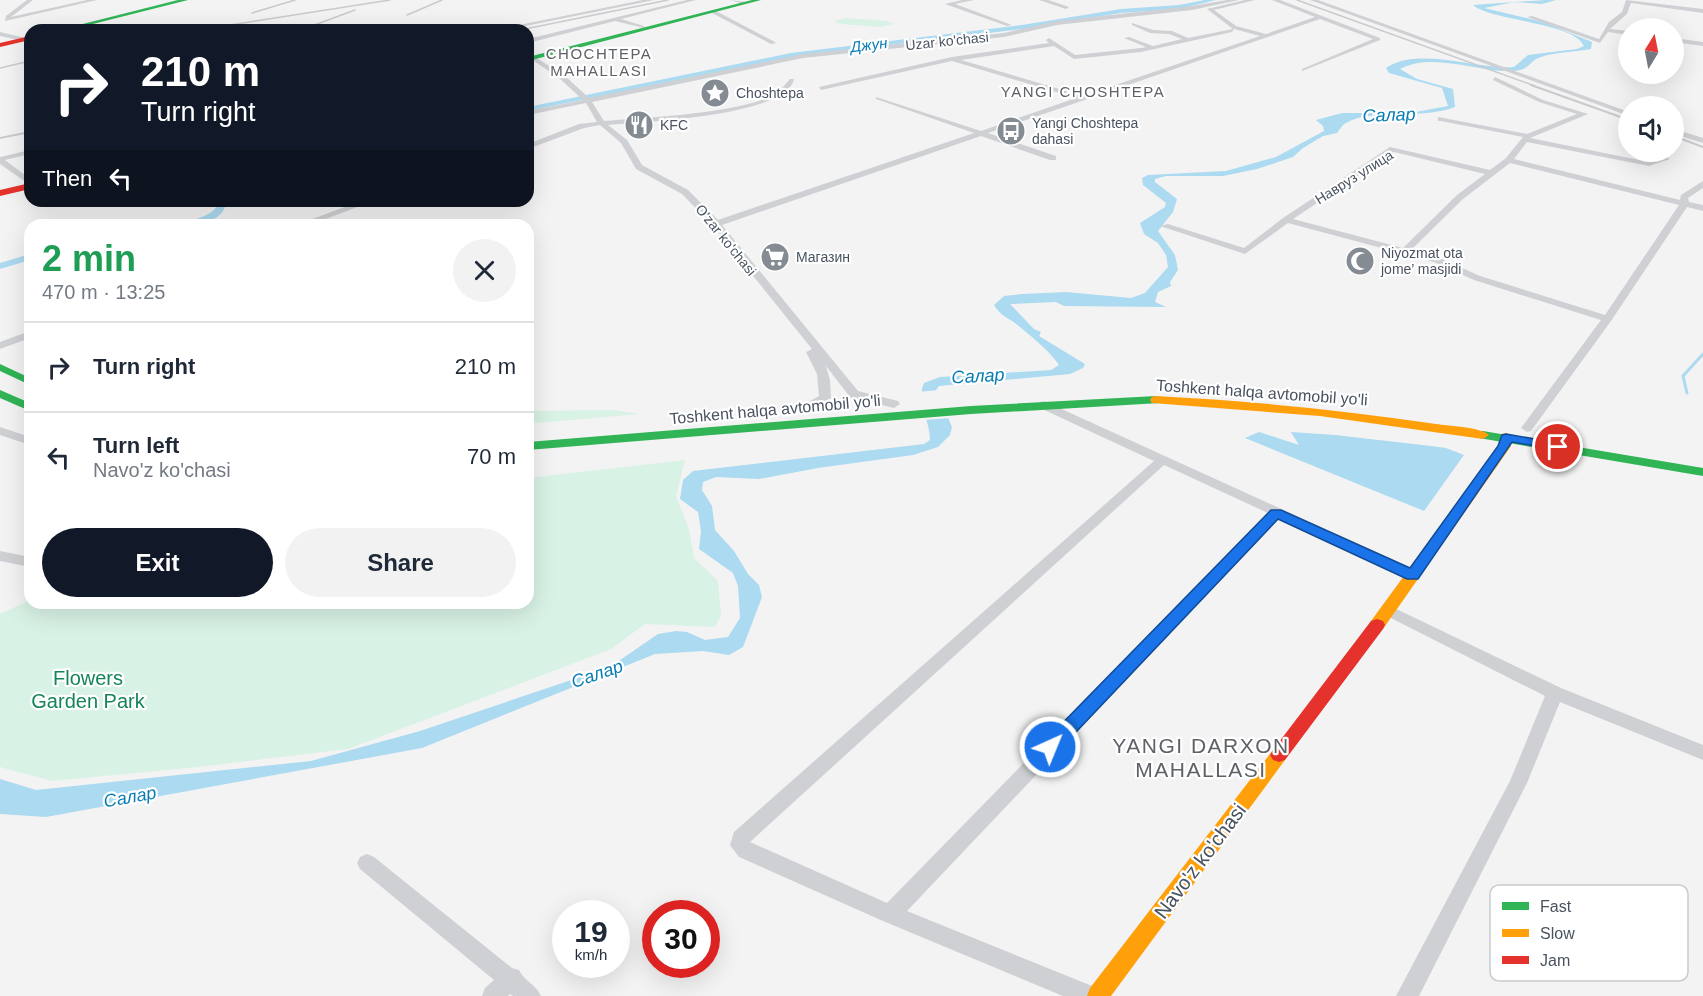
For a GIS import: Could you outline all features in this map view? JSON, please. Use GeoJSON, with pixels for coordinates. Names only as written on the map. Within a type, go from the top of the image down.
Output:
{"type":"FeatureCollection","features":[{"type":"Feature","properties":{"kind":"main road"},"geometry":{"type":"LineString","coordinates":[[87,24],[185,0]]}},
{"type":"Feature","properties":{"kind":"main road"},"geometry":{"type":"LineString","coordinates":[[534,56],[758,0]]}},
{"type":"Feature","properties":{"kind":"main road"},"geometry":{"type":"LineString","coordinates":[[599,40],[742,1]]}},
{"type":"Feature","properties":{"kind":"main road"},"geometry":{"type":"LineString","coordinates":[[0,45],[24,40]]}},
{"type":"Feature","properties":{"kind":"main road"},"geometry":{"type":"LineString","coordinates":[[0,191],[24,185]]}},
{"type":"Feature","properties":{"kind":"main road"},"geometry":{"type":"LineString","coordinates":[[0,367],[24,379]]}},
{"type":"Feature","properties":{"kind":"main road","name":"Toshkent halqa avtomobil yo'li"},"geometry":{"type":"LineString","coordinates":[[1141,387],[1316,397]]}},
{"type":"Feature","properties":{"kind":"main road","name":"Toshkent halqa avtomobil yo'li"},"geometry":{"type":"LineString","coordinates":[[534,445],[968,404],[1065,391]]}},
{"type":"Feature","properties":{"kind":"main road"},"geometry":{"type":"LineString","coordinates":[[0,394],[24,404]]}},
{"type":"Feature","properties":{"kind":"main road","name":"Toshkent halqa avtomobil yo'li"},"geometry":{"type":"LineString","coordinates":[[968,404],[1044,405],[1112,394],[1157,400],[1308,409],[1506,437],[1699,473]]}},
{"type":"Feature","properties":{"kind":"main road","name":"Toshkent halqa avtomobil yo'li"},"geometry":{"type":"LineString","coordinates":[[1360,402],[1703,459]]}},
{"type":"Feature","properties":{"kind":"main road","name":"Toshkent halqa avtomobil yo'li"},"geometry":{"type":"LineString","coordinates":[[749,414],[804,410],[896,410]]}},
{"type":"Feature","properties":{"kind":"main road","name":"Navo'z ko'chasi"},"geometry":{"type":"LineString","coordinates":[[1098,996],[1388,610],[1505,446],[1506,437]]}},
{"type":"Feature","properties":{"kind":"street"},"geometry":{"type":"LineString","coordinates":[[0,24],[30,0]]}},
{"type":"Feature","properties":{"kind":"street"},"geometry":{"type":"LineString","coordinates":[[7,20],[94,0]]}},
{"type":"Feature","properties":{"kind":"street"},"geometry":{"type":"LineString","coordinates":[[528,24],[651,0]]}},
{"type":"Feature","properties":{"kind":"street"},"geometry":{"type":"LineString","coordinates":[[534,40],[693,0]]}},
{"type":"Feature","properties":{"kind":"street"},"geometry":{"type":"LineString","coordinates":[[971,0],[948,4],[1009,25]]}},
{"type":"Feature","properties":{"kind":"street"},"geometry":{"type":"LineString","coordinates":[[1042,0],[1066,7]]}},
{"type":"Feature","properties":{"kind":"street","name":"Uzar ko'chasi"},"geometry":{"type":"LineString","coordinates":[[534,111],[585,98],[803,56],[1028,31],[1057,23],[1201,7],[1236,0]]}},
{"type":"Feature","properties":{"kind":"street"},"geometry":{"type":"LineString","coordinates":[[1252,0],[1210,9],[1234,27],[1268,36]]}},
{"type":"Feature","properties":{"kind":"street"},"geometry":{"type":"LineString","coordinates":[[1275,0],[1378,40],[1304,70]]}},
{"type":"Feature","properties":{"kind":"street"},"geometry":{"type":"LineString","coordinates":[[1313,0],[1618,110]]}},
{"type":"Feature","properties":{"kind":"street"},"geometry":{"type":"LineString","coordinates":[[1530,17],[1596,41],[1602,40],[1611,23],[1625,13],[1629,1],[1703,11]]}},
{"type":"Feature","properties":{"kind":"street"},"geometry":{"type":"LineString","coordinates":[[1028,31],[1055,44],[1074,57],[1129,52],[1232,30],[1201,7]]}},
{"type":"Feature","properties":{"kind":"street"},"geometry":{"type":"LineString","coordinates":[[714,12],[772,43]]}},
{"type":"Feature","properties":{"kind":"street"},"geometry":{"type":"LineString","coordinates":[[716,224],[1320,17]]}},
{"type":"Feature","properties":{"kind":"street"},"geometry":{"type":"LineString","coordinates":[[615,20],[642,27]]}},
{"type":"Feature","properties":{"kind":"street"},"geometry":{"type":"LineString","coordinates":[[1134,24],[1152,32],[1170,32],[1186,39]]}},
{"type":"Feature","properties":{"kind":"street"},"geometry":{"type":"LineString","coordinates":[[1607,30],[1618,32]]}},
{"type":"Feature","properties":{"kind":"street"},"geometry":{"type":"LineString","coordinates":[[0,34],[24,38]]}},
{"type":"Feature","properties":{"kind":"street"},"geometry":{"type":"LineString","coordinates":[[1127,38],[1151,47]]}},
{"type":"Feature","properties":{"kind":"street"},"geometry":{"type":"LineString","coordinates":[[1684,42],[1703,45]]}},
{"type":"Feature","properties":{"kind":"street"},"geometry":{"type":"LineString","coordinates":[[821,88],[952,59],[1055,44]]}},
{"type":"Feature","properties":{"kind":"street"},"geometry":{"type":"LineString","coordinates":[[952,59],[1082,98]]}},
{"type":"Feature","properties":{"kind":"street"},"geometry":{"type":"LineString","coordinates":[[534,60],[556,71],[585,98],[602,123]]}},
{"type":"Feature","properties":{"kind":"street"},"geometry":{"type":"LineString","coordinates":[[1405,251],[1460,197],[1509,160],[1527,138],[1584,114],[1541,101],[1496,79]]}},
{"type":"Feature","properties":{"kind":"street"},"geometry":{"type":"LineString","coordinates":[[534,145],[582,126],[690,114],[760,103],[777,96],[792,80]]}},
{"type":"Feature","properties":{"kind":"street"},"geometry":{"type":"LineString","coordinates":[[878,98],[1053,158]]}},
{"type":"Feature","properties":{"kind":"street"},"geometry":{"type":"LineString","coordinates":[[582,126],[593,112]]}},
{"type":"Feature","properties":{"kind":"street"},"geometry":{"type":"LineString","coordinates":[[1441,119],[1618,157]]}},
{"type":"Feature","properties":{"kind":"street","name":"O'zar ko'chasi"},"geometry":{"type":"LineString","coordinates":[[602,123],[624,142],[639,167],[685,192],[716,224],[854,394],[896,410]]}},
{"type":"Feature","properties":{"kind":"street"},"geometry":{"type":"LineString","coordinates":[[1684,134],[1703,141]]}},
{"type":"Feature","properties":{"kind":"street","name":"Навруз улица"},"geometry":{"type":"LineString","coordinates":[[1166,226],[1239,252],[1245,251],[1286,220],[1393,149],[1492,173]]}},
{"type":"Feature","properties":{"kind":"street"},"geometry":{"type":"LineString","coordinates":[[0,159],[24,153]]}},
{"type":"Feature","properties":{"kind":"street"},"geometry":{"type":"LineString","coordinates":[[0,159],[24,179]]}},
{"type":"Feature","properties":{"kind":"street"},"geometry":{"type":"LineString","coordinates":[[1509,160],[1703,208]]}},
{"type":"Feature","properties":{"kind":"street"},"geometry":{"type":"LineString","coordinates":[[1640,162],[1649,164],[1656,162]]}},
{"type":"Feature","properties":{"kind":"street"},"geometry":{"type":"LineString","coordinates":[[1527,428],[1607,319],[1685,203],[1684,196],[1703,184]]}},
{"type":"Feature","properties":{"kind":"street"},"geometry":{"type":"LineString","coordinates":[[318,219],[352,207]]}},
{"type":"Feature","properties":{"kind":"street"},"geometry":{"type":"LineString","coordinates":[[1286,220],[1437,260],[1477,279],[1607,319]]}},
{"type":"Feature","properties":{"kind":"street","name":"O'zar ko'chasi"},"geometry":{"type":"LineString","coordinates":[[792,320],[822,367],[826,390],[825,398],[804,410]]}},
{"type":"Feature","properties":{"kind":"street"},"geometry":{"type":"LineString","coordinates":[[0,346],[24,336]]}},
{"type":"Feature","properties":{"kind":"street"},"geometry":{"type":"LineString","coordinates":[[1044,405],[1413,575]]}},
{"type":"Feature","properties":{"kind":"street"},"geometry":{"type":"LineString","coordinates":[[0,431],[24,439]]}},
{"type":"Feature","properties":{"kind":"street"},"geometry":{"type":"LineString","coordinates":[[1089,996],[890,914],[746,851],[740,845],[745,833],[1162,460]]}},
{"type":"Feature","properties":{"kind":"street"},"geometry":{"type":"LineString","coordinates":[[890,914],[1276,513]]}},
{"type":"Feature","properties":{"kind":"street"},"geometry":{"type":"LineString","coordinates":[[0,556],[24,561]]}},
{"type":"Feature","properties":{"kind":"street"},"geometry":{"type":"LineString","coordinates":[[1388,610],[1555,693],[1703,753]]}},
{"type":"Feature","properties":{"kind":"street"},"geometry":{"type":"LineString","coordinates":[[1407,996],[1518,783],[1555,693]]}},
{"type":"Feature","properties":{"kind":"street"},"geometry":{"type":"LineString","coordinates":[[367,864],[511,978],[530,996]]}},
{"type":"Feature","properties":{"kind":"street"},"geometry":{"type":"LineString","coordinates":[[493,996],[511,978]]}},
{"type":"Feature","properties":{"kind":"green space"},"geometry":{"type":"Polygon","coordinates":[[[846,18],[887,21],[893,24],[881,27],[840,24],[834,21],[846,18]]]}},
{"type":"Feature","properties":{"kind":"green space"},"geometry":{"type":"Polygon","coordinates":[[[613,410],[640,414],[537,423],[534,421],[534,411],[613,410]]]}},
{"type":"Feature","properties":{"kind":"green space","name":"Flowers Garden Park"},"geometry":{"type":"Polygon","coordinates":[[[685,460],[676,496],[689,529],[694,558],[718,581],[721,615],[715,627],[645,624],[611,649],[348,749],[52,781],[0,767],[0,614],[24,603],[24,609],[534,609],[534,477],[685,460]]]}},
{"type":"Feature","properties":{"kind":"water"},"geometry":{"type":"Polygon","coordinates":[[[1546,0],[1556,0],[1542,4],[1515,2],[1546,0]]]}},
{"type":"Feature","properties":{"kind":"water","name":"Салар"},"geometry":{"type":"Polygon","coordinates":[[[1513,2],[1484,8],[1543,22],[1592,42],[1591,49],[1541,57],[1522,70],[1516,71],[1439,62],[1412,64],[1400,69],[1417,79],[1453,89],[1455,107],[1428,113],[1369,116],[1357,119],[1345,124],[1337,133],[1323,136],[1293,157],[1257,169],[1223,176],[1166,176],[1155,179],[1155,182],[1177,199],[1173,212],[1158,231],[1175,255],[1178,270],[1170,282],[1171,286],[1158,292],[1155,302],[1166,307],[1064,306],[1056,302],[1010,304],[1034,329],[1041,332],[1039,336],[1085,364],[1083,368],[1070,374],[939,386],[936,390],[952,427],[950,435],[938,447],[913,455],[759,479],[716,477],[703,482],[702,490],[712,506],[715,530],[759,585],[762,597],[743,647],[729,655],[703,651],[655,654],[422,748],[46,817],[0,814],[0,779],[36,790],[311,761],[420,731],[610,667],[658,634],[687,632],[705,640],[728,637],[740,618],[738,586],[733,573],[699,549],[701,531],[698,512],[680,499],[683,480],[693,471],[924,444],[930,440],[922,403],[924,383],[940,377],[1051,370],[1059,365],[1038,343],[996,308],[994,305],[1004,296],[1066,292],[1131,298],[1145,293],[1168,267],[1166,255],[1158,243],[1144,234],[1140,223],[1165,207],[1166,203],[1143,185],[1142,178],[1148,175],[1226,171],[1276,157],[1324,131],[1323,126],[1316,120],[1342,113],[1410,113],[1448,106],[1442,88],[1389,73],[1386,68],[1399,62],[1431,59],[1514,67],[1528,55],[1577,49],[1584,46],[1577,38],[1565,32],[1497,15],[1473,5],[1513,2]]]}},
{"type":"Feature","properties":{"kind":"water"},"geometry":{"type":"Polygon","coordinates":[[[1259,432],[1299,445],[1291,432],[1431,446],[1446,448],[1464,455],[1424,511],[1245,438],[1259,432]]]}},
{"type":"Feature","properties":{"kind":"pier"},"geometry":{"type":"Polygon","coordinates":[[[939,390],[951,418],[924,420],[917,392],[939,390]]]}},
{"type":"Feature","properties":{"kind":"waterway","name":"Джун"},"geometry":{"type":"LineString","coordinates":[[534,108],[791,55],[1022,27],[1121,11],[1179,7],[1213,0]]}},
{"type":"Feature","properties":{"kind":"waterway","name":"Джун"},"geometry":{"type":"LineString","coordinates":[[205,219],[216,214],[221,207]]}},
{"type":"Feature","properties":{"kind":"waterway","name":"Джун"},"geometry":{"type":"LineString","coordinates":[[0,266],[24,259]]}},
{"type":"Feature","properties":{"kind":"waterway"},"geometry":{"type":"LineString","coordinates":[[1687,393],[1683,376],[1703,354]]}},
{"type":"Feature","properties":{"kind":"railway"},"geometry":{"type":"LineString","coordinates":[[252,13],[295,0]]}},
{"type":"Feature","properties":{"kind":"railway"},"geometry":{"type":"LineString","coordinates":[[236,24],[390,0]]}},
{"type":"Feature","properties":{"kind":"railway"},"geometry":{"type":"LineString","coordinates":[[407,15],[442,0]]}},
{"type":"Feature","properties":{"kind":"railway"},"geometry":{"type":"LineString","coordinates":[[534,27],[668,0]]}},
{"type":"Feature","properties":{"kind":"railway"},"geometry":{"type":"LineString","coordinates":[[1297,0],[1535,86]]}},
{"type":"Feature","properties":{"kind":"railway"},"geometry":{"type":"LineString","coordinates":[[317,24],[355,10]]}},
{"type":"Feature","properties":{"kind":"railway"},"geometry":{"type":"LineString","coordinates":[[0,68],[24,62]]}},
{"type":"Feature","properties":{"kind":"railway"},"geometry":{"type":"LineString","coordinates":[[1531,85],[1618,116]]}},
{"type":"Feature","properties":{"kind":"railway"},"geometry":{"type":"LineString","coordinates":[[0,138],[24,133]]}},
{"type":"Feature","properties":{"kind":"railway"},"geometry":{"type":"LineString","coordinates":[[1684,140],[1703,147]]}},
{"type":"Feature","properties":{"kind":"traffic: fast"},"geometry":{"type":"LineString","coordinates":[[87,24],[185,0]]}},
{"type":"Feature","properties":{"kind":"traffic: fast"},"geometry":{"type":"LineString","coordinates":[[534,57],[758,0]]}},
{"type":"Feature","properties":{"kind":"traffic: fast"},"geometry":{"type":"LineString","coordinates":[[0,367],[24,379]]}},
{"type":"Feature","properties":{"kind":"traffic: fast"},"geometry":{"type":"LineString","coordinates":[[0,394],[24,404]]}},
{"type":"Feature","properties":{"kind":"traffic: fast"},"geometry":{"type":"LineString","coordinates":[[534,446],[971,410],[1156,400]]}},
{"type":"Feature","properties":{"kind":"traffic: fast"},"geometry":{"type":"LineString","coordinates":[[1483,435],[1703,472]]}},
{"type":"Feature","properties":{"kind":"traffic: slow"},"geometry":{"type":"LineString","coordinates":[[1156,400],[1239,404],[1320,412],[1483,435]]}},
{"type":"Feature","properties":{"kind":"traffic: slow"},"geometry":{"type":"LineString","coordinates":[[1377,625],[1505,446],[1506,437]]}},
{"type":"Feature","properties":{"kind":"traffic: slow"},"geometry":{"type":"LineString","coordinates":[[1098,996],[1279,755]]}},
{"type":"Feature","properties":{"kind":"traffic: jam"},"geometry":{"type":"LineString","coordinates":[[0,45],[24,39]]}},
{"type":"Feature","properties":{"kind":"traffic: jam"},"geometry":{"type":"LineString","coordinates":[[0,193],[24,187]]}},
{"type":"Feature","properties":{"kind":"traffic: jam"},"geometry":{"type":"LineString","coordinates":[[1279,755],[1377,625]]}},
{"type":"Feature","properties":{"kind":"place","name":"Choshtepa"},"geometry":{"type":"Point","coordinates":[715,93]}},
{"type":"Feature","properties":{"kind":"place","name":"KFC"},"geometry":{"type":"Point","coordinates":[639,125]}},
{"type":"Feature","properties":{"kind":"place","name":"Yangi Choshtepa dahasi"},"geometry":{"type":"Point","coordinates":[1011,131]}},
{"type":"Feature","properties":{"kind":"place","name":"Магазин"},"geometry":{"type":"Point","coordinates":[775,257]}},
{"type":"Feature","properties":{"kind":"place","name":"Niyozmat ota jome’ masjidi"},"geometry":{"type":"Point","coordinates":[1360,261]}},
{"type":"Feature","properties":{"kind":"district","name":"CHOCHTEPA MAHALLASI"},"geometry":{"type":"Point","coordinates":[599,62]}},
{"type":"Feature","properties":{"kind":"district","name":"YANGI CHOSHTEPA"},"geometry":{"type":"Point","coordinates":[1083,92]}},
{"type":"Feature","properties":{"kind":"district","name":"YANGI DARXON MAHALLASI"},"geometry":{"type":"Point","coordinates":[1201,758]}},
{"type":"Feature","properties":{"kind":"route"},"geometry":{"type":"LineString","coordinates":[[1050,747],[1276,513],[1413,575],[1505,446],[1506,437],[1558,447]]}}]}
